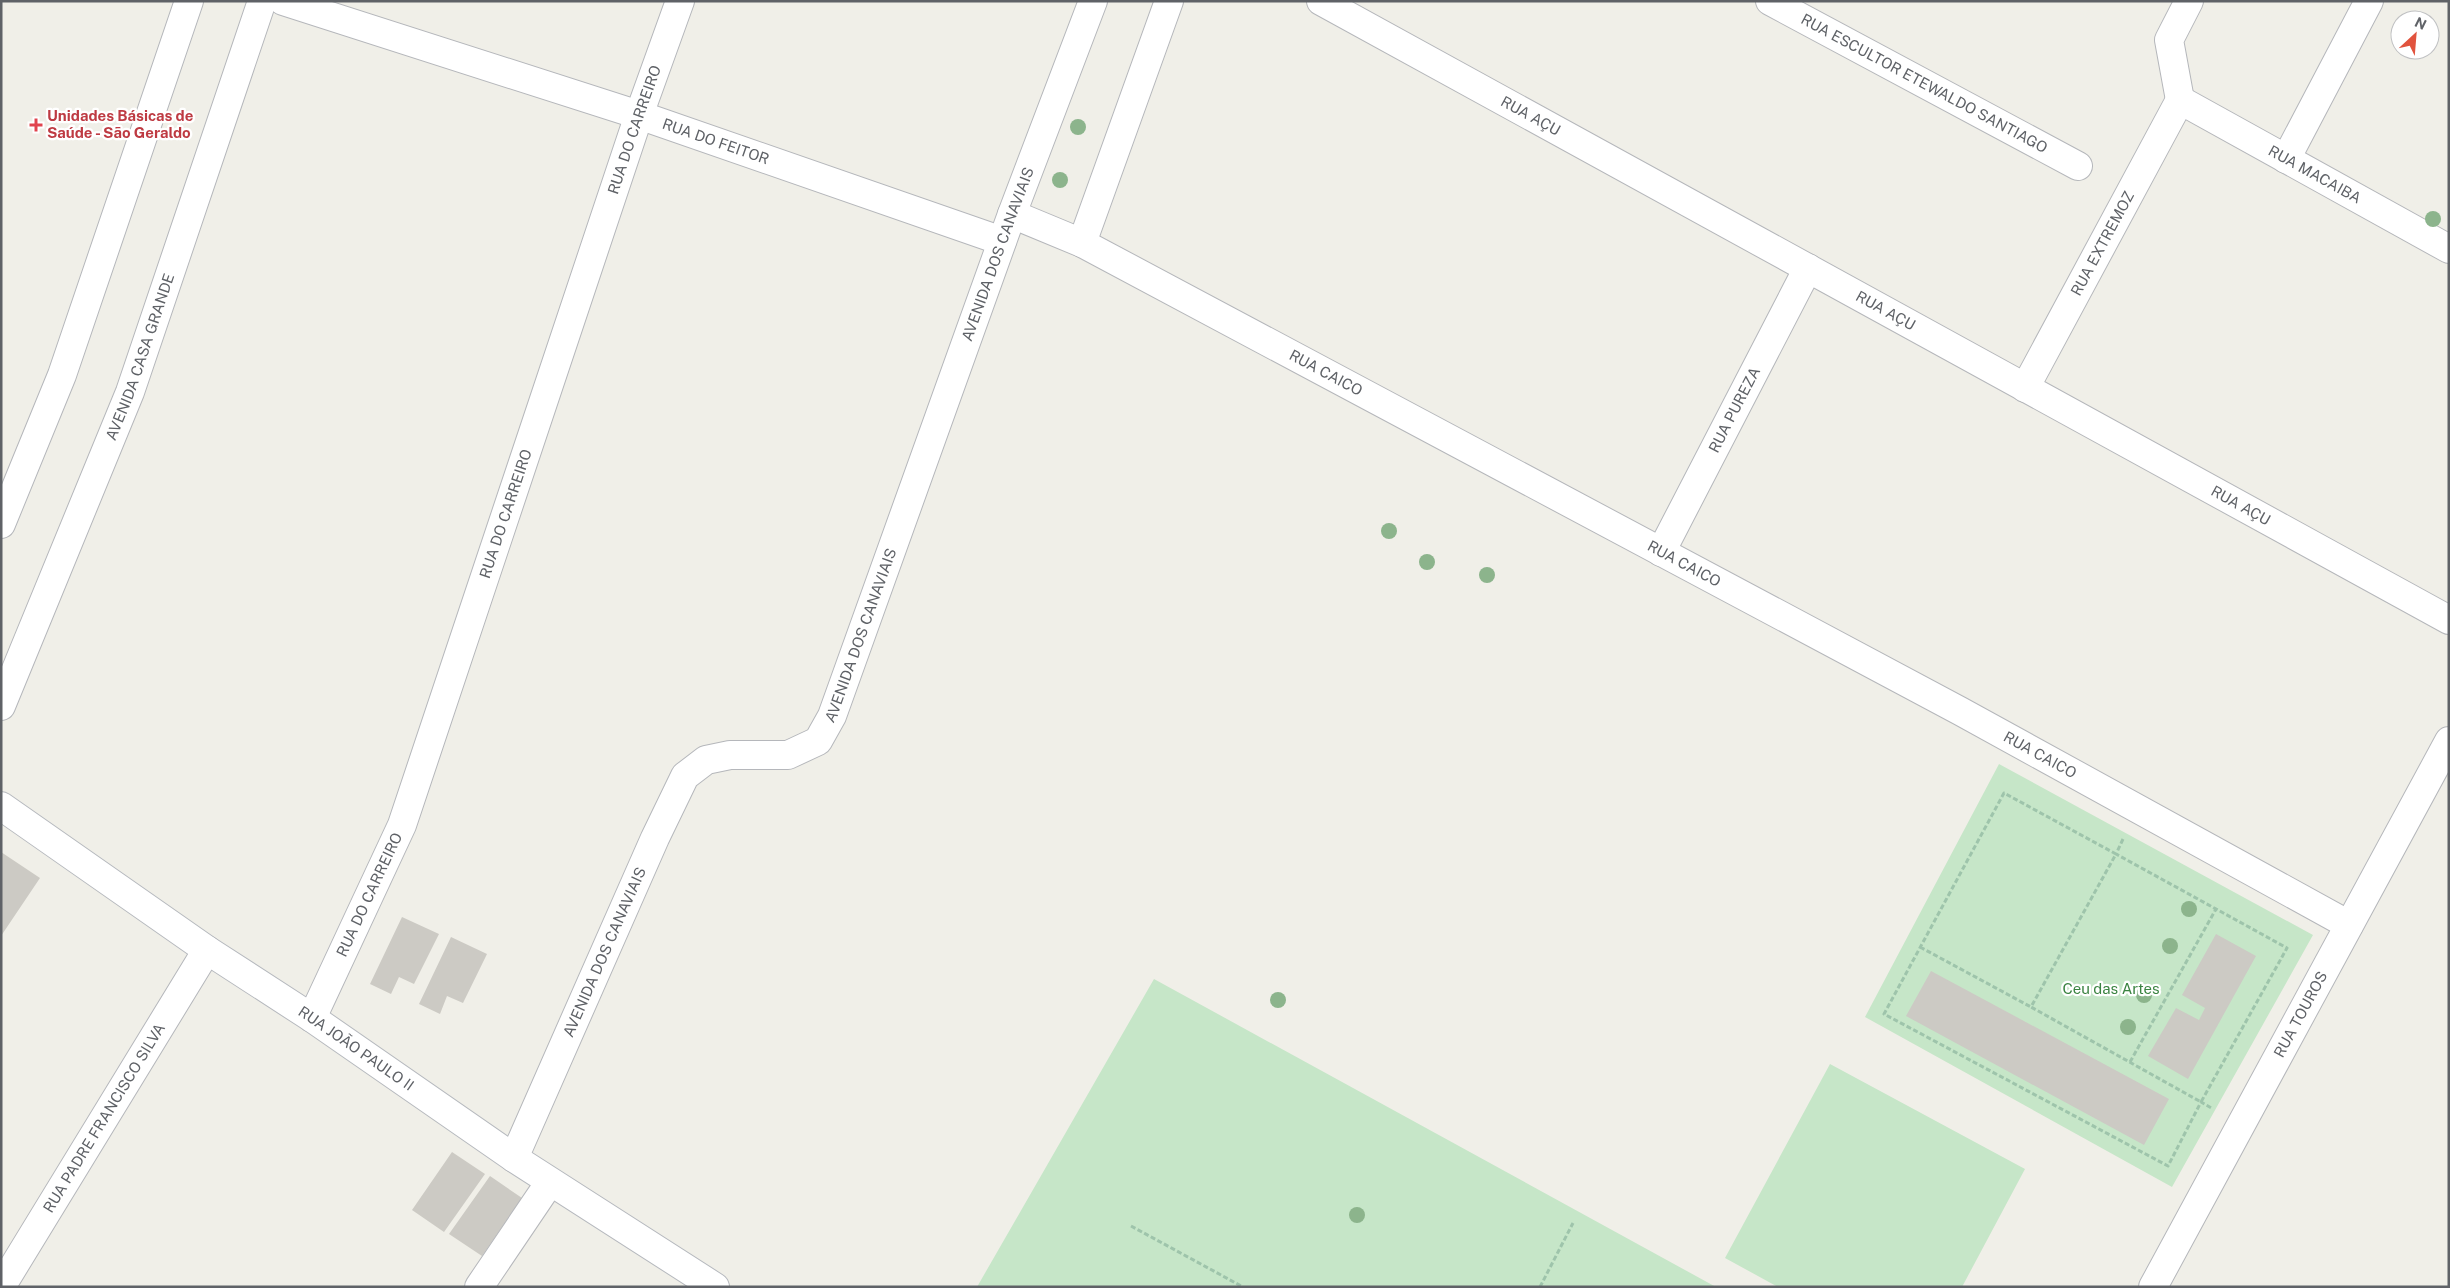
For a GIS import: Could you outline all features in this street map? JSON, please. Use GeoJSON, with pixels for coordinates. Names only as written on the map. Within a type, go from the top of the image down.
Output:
{"type":"FeatureCollection","features":[{"type":"Feature","properties":{"kind":"street"},"geometry":{"type":"LineString","coordinates":[[1,524],[62,375],[189,1]]}},
{"type":"Feature","properties":{"kind":"street","name":"AVENIDA CASA GRANDE"},"geometry":{"type":"LineString","coordinates":[[1,706],[130,392],[262,1]]}},
{"type":"Feature","properties":{"kind":"street","name":"RUA DO FEITOR"},"geometry":{"type":"LineString","coordinates":[[283,1],[639,114],[1002,241]]}},
{"type":"Feature","properties":{"kind":"street","name":"RUA DO CARREIRO"},"geometry":{"type":"LineString","coordinates":[[312,1018],[402,826],[639,114],[680,1]]}},
{"type":"Feature","properties":{"kind":"street","name":"AVENIDA DOS CANAVIAIS"},"geometry":{"type":"LineString","coordinates":[[514,1158],[655,838],[685,776],[706,760],[730,754],[788,754],[818,741],[832,716],[1002,241],[1094,1]]}},
{"type":"Feature","properties":{"kind":"street"},"geometry":{"type":"LineString","coordinates":[[1082,243],[1169,1]]}},
{"type":"Feature","properties":{"kind":"street","name":"RUA AÇU"},"geometry":{"type":"LineString","coordinates":[[1321,1],[2449,620]]}},
{"type":"Feature","properties":{"kind":"street","name":"RUA ESCULTOR ETEWALDO SANTIAGO"},"geometry":{"type":"LineString","coordinates":[[1770,1],[2078,166]]}},
{"type":"Feature","properties":{"kind":"street"},"geometry":{"type":"LineString","coordinates":[[2180,100],[2169,40],[2190,1]]}},
{"type":"Feature","properties":{"kind":"street"},"geometry":{"type":"LineString","coordinates":[[2286,159],[2369,1]]}},
{"type":"Feature","properties":{"kind":"street","name":"RUA MACAIBA"},"geometry":{"type":"LineString","coordinates":[[2180,100],[2449,249]]}},
{"type":"Feature","properties":{"kind":"street","name":"RUA EXTREMOZ"},"geometry":{"type":"LineString","coordinates":[[2025,388],[2180,100]]}},
{"type":"Feature","properties":{"kind":"street","name":"RUA CAICO"},"geometry":{"type":"LineString","coordinates":[[1012,214],[1082,243],[1960,711],[2349,925]]}},
{"type":"Feature","properties":{"kind":"street","name":"RUA PUREZA"},"geometry":{"type":"LineString","coordinates":[[1661,552],[1808,268]]}},
{"type":"Feature","properties":{"kind":"street","name":"RUA TOUROS"},"geometry":{"type":"LineString","coordinates":[[2153,1287],[2449,741]]}},
{"type":"Feature","properties":{"kind":"street","name":"RUA JOÃO PAULO II"},"geometry":{"type":"LineString","coordinates":[[1,806],[207,950],[312,1018],[514,1158],[704,1284]]}},
{"type":"Feature","properties":{"kind":"street","name":"RUA PADRE FRANCISCO SILVA"},"geometry":{"type":"LineString","coordinates":[[1,1287],[207,950]]}},
{"type":"Feature","properties":{"kind":"street"},"geometry":{"type":"LineString","coordinates":[[478,1287],[550,1182]]}},
{"type":"Feature","properties":{"kind":"path"},"geometry":{"type":"LineString","coordinates":[[2004,793],[2216,910],[2287,948],[2201,1102],[2168,1166],[1884,1014],[2004,793]]}},
{"type":"Feature","properties":{"kind":"path"},"geometry":{"type":"LineString","coordinates":[[2031,1007],[2116,854],[2138,810]]}},
{"type":"Feature","properties":{"kind":"path"},"geometry":{"type":"LineString","coordinates":[[2130,1062],[2216,910]]}},
{"type":"Feature","properties":{"kind":"path"},"geometry":{"type":"LineString","coordinates":[[1920,947],[2130,1062],[2201,1102],[2240,1127]]}},
{"type":"Feature","properties":{"kind":"path"},"geometry":{"type":"LineString","coordinates":[[1540,1287],[1574,1223]]}},
{"type":"Feature","properties":{"kind":"path"},"geometry":{"type":"LineString","coordinates":[[1131,1226],[1243,1287]]}},
{"type":"Feature","properties":{"kind":"green space","name":"Ceu das Artes"},"geometry":{"type":"Polygon","coordinates":[[[1999,764],[2313,935],[2172,1187],[1865,1017],[1999,764]]]}},
{"type":"Feature","properties":{"kind":"green space"},"geometry":{"type":"Polygon","coordinates":[[[1154,979],[1716,1287],[977,1287],[1154,979]]]}},
{"type":"Feature","properties":{"kind":"green space"},"geometry":{"type":"Polygon","coordinates":[[[1830,1064],[2025,1169],[1962,1287],[1778,1287],[1725,1258],[1830,1064]]]}},
{"type":"Feature","properties":{"kind":"building"},"geometry":{"type":"Polygon","coordinates":[[[1,852],[40,878],[1,936],[1,852]]]}},
{"type":"Feature","properties":{"kind":"building"},"geometry":{"type":"Polygon","coordinates":[[[402,917],[439,934],[414,984],[399,977],[391,994],[370,984],[402,917]]]}},
{"type":"Feature","properties":{"kind":"building"},"geometry":{"type":"Polygon","coordinates":[[[2216,934],[2256,956],[2188,1079],[2148,1056],[2176,1008],[2199,1020],[2205,1008],[2182,995],[2216,934]]]}},
{"type":"Feature","properties":{"kind":"building"},"geometry":{"type":"Polygon","coordinates":[[[451,937],[487,954],[463,1003],[447,996],[440,1014],[419,1004],[451,937]]]}},
{"type":"Feature","properties":{"kind":"building"},"geometry":{"type":"Polygon","coordinates":[[[1931,971],[2169,1099],[2144,1145],[1906,1016],[1931,971]]]}},
{"type":"Feature","properties":{"kind":"building"},"geometry":{"type":"Polygon","coordinates":[[[452,1152],[485,1174],[444,1232],[412,1210],[452,1152]]]}},
{"type":"Feature","properties":{"kind":"building"},"geometry":{"type":"Polygon","coordinates":[[[490,1176],[522,1198],[482,1256],[449,1234],[490,1176]]]}},
{"type":"Feature","properties":{"kind":"place","name":"Unidades Básicas de Saúde - São Geraldo"},"geometry":{"type":"Point","coordinates":[36,125]}}]}
